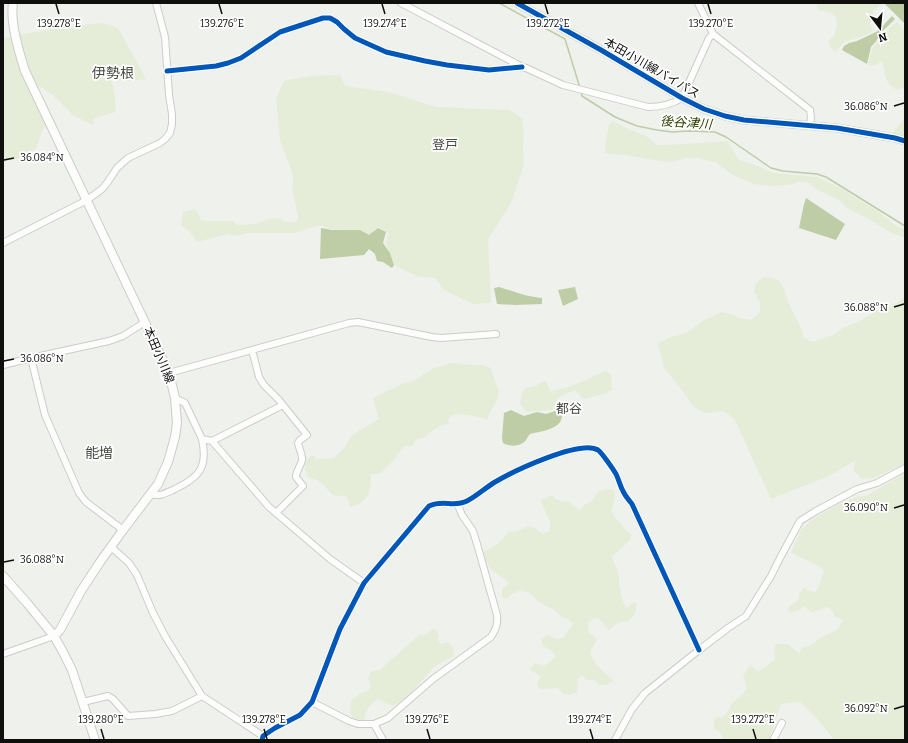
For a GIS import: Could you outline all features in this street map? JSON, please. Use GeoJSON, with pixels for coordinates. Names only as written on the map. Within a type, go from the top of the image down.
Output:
{"type":"FeatureCollection","features":[{"type":"Feature","properties":{"kind":"main road","name":"本田小川線"},"geometry":{"type":"LineString","coordinates":[[13,3],[12,8],[18,49],[25,71],[169,373],[175,398],[177,423],[168,462],[158,484],[111,547],[81,591],[60,630],[54,636]]}},
{"type":"Feature","properties":{"kind":"main road"},"geometry":{"type":"LineString","coordinates":[[3,576],[28,603],[54,636],[72,670],[95,740]]}},
{"type":"Feature","properties":{"kind":"street"},"geometry":{"type":"LineString","coordinates":[[5,240],[87,200],[102,190],[117,168],[128,158],[160,143],[170,132],[172,114],[169,95],[165,37],[156,3]]}},
{"type":"Feature","properties":{"kind":"street"},"geometry":{"type":"LineString","coordinates":[[401,3],[522,67],[563,85],[648,108],[661,107],[674,103],[682,98],[709,38],[713,34]]}},
{"type":"Feature","properties":{"kind":"street","name":"本田小川線バイパス"},"geometry":{"type":"LineString","coordinates":[[517,3],[682,98],[704,109],[738,119],[837,128],[905,140]]}},
{"type":"Feature","properties":{"kind":"street"},"geometry":{"type":"LineString","coordinates":[[698,3],[713,34],[810,110],[810,126]]}},
{"type":"Feature","properties":{"kind":"street"},"geometry":{"type":"LineString","coordinates":[[167,71],[216,66],[228,63],[241,58],[280,32],[323,18],[330,18],[355,38],[386,52],[447,65],[489,70],[522,67]]}},
{"type":"Feature","properties":{"kind":"street"},"geometry":{"type":"LineString","coordinates":[[3,365],[109,341],[122,336],[145,322]]}},
{"type":"Feature","properties":{"kind":"street"},"geometry":{"type":"LineString","coordinates":[[169,373],[349,323],[358,322],[441,338],[496,334]]}},
{"type":"Feature","properties":{"kind":"street"},"geometry":{"type":"LineString","coordinates":[[252,350],[259,377],[264,385],[283,405],[307,435],[298,443],[302,461],[296,477],[303,486],[276,513]]}},
{"type":"Feature","properties":{"kind":"street"},"geometry":{"type":"LineString","coordinates":[[31,358],[45,415],[79,493],[86,502],[123,530]]}},
{"type":"Feature","properties":{"kind":"street"},"geometry":{"type":"LineString","coordinates":[[151,494],[156,495],[165,493],[187,483],[194,478],[200,470],[204,460],[202,439],[185,403],[175,398]]}},
{"type":"Feature","properties":{"kind":"street"},"geometry":{"type":"LineString","coordinates":[[202,439],[212,441],[283,405]]}},
{"type":"Feature","properties":{"kind":"street"},"geometry":{"type":"LineString","coordinates":[[212,441],[268,507],[330,559],[364,582]]}},
{"type":"Feature","properties":{"kind":"street"},"geometry":{"type":"LineString","coordinates":[[111,547],[129,563],[137,575],[153,613],[165,636],[202,696],[262,738],[275,728],[300,715],[312,702],[340,629],[364,582],[429,506],[443,502],[458,505],[468,501],[495,482],[545,458],[581,448],[592,448],[597,450],[616,474],[623,492],[632,504],[699,650]]}},
{"type":"Feature","properties":{"kind":"street"},"geometry":{"type":"LineString","coordinates":[[615,740],[632,709],[645,693],[699,650],[746,616],[771,576],[800,521],[857,489],[877,483],[905,468]]}},
{"type":"Feature","properties":{"kind":"street"},"geometry":{"type":"LineString","coordinates":[[312,702],[349,721],[358,724],[374,724],[388,718],[433,679],[491,637],[496,630],[498,623],[497,615],[477,544],[458,505]]}},
{"type":"Feature","properties":{"kind":"street"},"geometry":{"type":"LineString","coordinates":[[3,654],[54,636]]}},
{"type":"Feature","properties":{"kind":"street"},"geometry":{"type":"LineString","coordinates":[[83,702],[108,696],[113,699],[128,716],[172,711],[202,696]]}},
{"type":"Feature","properties":{"kind":"street"},"geometry":{"type":"LineString","coordinates":[[773,740],[782,723]]}},
{"type":"Feature","properties":{"kind":"street"},"geometry":{"type":"LineString","coordinates":[[374,724],[383,740]]}},
{"type":"Feature","properties":{"kind":"shaded area"},"geometry":{"type":"Polygon","coordinates":[[[816,3],[882,3],[874,10],[870,24],[873,30],[864,36],[849,40],[840,46],[836,52],[830,47],[828,41],[835,35],[837,22],[835,16],[829,12],[818,10],[816,3]]]}},
{"type":"Feature","properties":{"kind":"shaded area"},"geometry":{"type":"Polygon","coordinates":[[[905,3],[905,24],[885,4],[905,3]]]}},
{"type":"Feature","properties":{"kind":"shaded area"},"geometry":{"type":"Polygon","coordinates":[[[892,16],[895,19],[881,33],[871,47],[867,64],[842,50],[844,46],[849,43],[857,41],[878,31],[892,16]]]}},
{"type":"Feature","properties":{"kind":"shaded area"},"geometry":{"type":"Polygon","coordinates":[[[898,22],[903,29],[905,29],[905,87],[897,90],[887,81],[882,61],[875,65],[869,66],[869,58],[878,39],[891,26],[898,22]]]}},
{"type":"Feature","properties":{"kind":"shaded area"},"geometry":{"type":"Polygon","coordinates":[[[103,23],[118,28],[146,79],[127,81],[111,80],[116,108],[115,112],[93,119],[94,125],[74,116],[53,95],[39,86],[31,92],[46,125],[42,131],[36,149],[19,158],[3,162],[3,38],[62,27],[103,23]]]}},
{"type":"Feature","properties":{"kind":"shaded area"},"geometry":{"type":"Polygon","coordinates":[[[340,75],[345,86],[388,92],[436,107],[509,110],[522,118],[524,133],[524,164],[511,203],[488,239],[491,303],[473,304],[444,290],[435,278],[417,276],[395,266],[386,244],[388,233],[378,227],[369,236],[359,231],[329,229],[322,226],[316,226],[295,233],[248,233],[237,236],[228,234],[197,242],[192,234],[181,225],[183,212],[196,209],[201,220],[234,221],[236,225],[256,224],[269,219],[281,218],[285,222],[296,222],[298,217],[292,188],[293,182],[291,168],[280,141],[276,98],[284,81],[309,76],[340,75]]]}},
{"type":"Feature","properties":{"kind":"shaded area"},"geometry":{"type":"Polygon","coordinates":[[[905,118],[905,136],[897,137],[892,134],[897,127],[905,118]]]}},
{"type":"Feature","properties":{"kind":"shaded area"},"geometry":{"type":"Polygon","coordinates":[[[613,121],[646,136],[657,145],[727,141],[741,161],[756,165],[773,173],[818,177],[842,189],[878,211],[893,224],[905,230],[905,238],[893,234],[847,208],[840,201],[817,190],[806,182],[775,186],[754,184],[733,175],[715,162],[698,158],[685,158],[673,162],[605,153],[609,125],[613,121]]]}},
{"type":"Feature","properties":{"kind":"shaded area"},"geometry":{"type":"Polygon","coordinates":[[[806,198],[845,224],[836,240],[799,228],[806,198]]]}},
{"type":"Feature","properties":{"kind":"shaded area"},"geometry":{"type":"Polygon","coordinates":[[[321,228],[332,230],[360,230],[369,235],[378,228],[386,232],[383,243],[390,253],[394,265],[392,268],[383,262],[377,261],[375,254],[369,249],[364,255],[320,259],[321,228]]]}},
{"type":"Feature","properties":{"kind":"shaded area"},"geometry":{"type":"Polygon","coordinates":[[[763,277],[775,279],[781,283],[804,338],[813,342],[833,335],[878,310],[890,307],[905,297],[905,463],[874,478],[862,479],[853,470],[856,460],[829,476],[771,499],[734,418],[723,411],[704,413],[693,406],[664,368],[658,344],[668,338],[686,333],[703,321],[721,312],[751,320],[760,312],[760,302],[754,292],[756,284],[763,277]]]}},
{"type":"Feature","properties":{"kind":"shaded area"},"geometry":{"type":"Polygon","coordinates":[[[499,287],[525,295],[542,298],[542,304],[497,304],[494,288],[499,287]]]}},
{"type":"Feature","properties":{"kind":"shaded area"},"geometry":{"type":"Polygon","coordinates":[[[575,287],[578,299],[563,306],[558,290],[575,287]]]}},
{"type":"Feature","properties":{"kind":"shaded area"},"geometry":{"type":"Polygon","coordinates":[[[452,363],[483,365],[491,368],[499,391],[497,400],[489,414],[488,420],[475,416],[455,414],[449,418],[448,424],[442,425],[430,432],[425,437],[416,440],[412,446],[404,446],[394,460],[379,474],[371,474],[368,495],[361,502],[350,507],[345,495],[334,495],[319,481],[308,477],[305,470],[306,460],[312,455],[317,459],[334,458],[344,448],[352,435],[379,419],[373,398],[404,383],[413,381],[434,368],[452,363]]]}},
{"type":"Feature","properties":{"kind":"shaded area"},"geometry":{"type":"Polygon","coordinates":[[[605,371],[611,374],[612,390],[604,394],[583,399],[575,390],[559,397],[552,410],[526,412],[520,403],[522,393],[525,388],[536,386],[546,380],[550,391],[557,390],[571,386],[605,371]]]}},
{"type":"Feature","properties":{"kind":"shaded area"},"geometry":{"type":"Polygon","coordinates":[[[511,410],[524,416],[537,412],[546,414],[555,411],[562,415],[559,424],[555,427],[530,434],[524,442],[515,446],[503,443],[502,438],[504,413],[511,410]]]}},
{"type":"Feature","properties":{"kind":"shaded area"},"geometry":{"type":"Polygon","coordinates":[[[905,473],[905,740],[834,740],[814,715],[801,702],[781,704],[769,740],[724,740],[720,732],[714,729],[714,722],[717,717],[722,718],[733,702],[742,695],[747,688],[743,676],[750,665],[758,671],[767,666],[775,659],[774,649],[776,644],[788,644],[799,653],[802,648],[813,644],[820,638],[837,630],[843,621],[835,617],[832,610],[827,607],[811,612],[805,606],[798,611],[791,613],[788,610],[789,607],[797,601],[799,598],[799,593],[804,588],[815,593],[824,570],[817,565],[791,553],[802,528],[816,517],[839,504],[857,497],[868,495],[905,473]]]}},
{"type":"Feature","properties":{"kind":"shaded area"},"geometry":{"type":"Polygon","coordinates":[[[611,489],[615,494],[612,511],[613,515],[624,529],[632,535],[630,540],[612,557],[618,572],[625,605],[627,608],[634,602],[637,603],[635,614],[628,622],[617,623],[609,630],[598,618],[592,619],[588,623],[589,633],[596,638],[596,642],[591,650],[592,658],[614,681],[606,685],[602,685],[597,683],[595,680],[587,680],[582,675],[577,679],[577,692],[571,695],[563,693],[558,688],[540,689],[537,684],[541,676],[530,670],[534,663],[544,666],[556,657],[552,651],[543,646],[541,639],[547,635],[556,639],[563,638],[573,624],[568,619],[562,617],[554,610],[539,602],[531,594],[521,590],[512,594],[507,599],[502,597],[502,589],[509,583],[490,568],[483,552],[498,544],[509,531],[516,532],[528,526],[535,528],[542,534],[550,531],[550,522],[540,500],[552,495],[555,499],[563,502],[569,501],[580,510],[584,505],[592,501],[598,492],[611,489]]]}},
{"type":"Feature","properties":{"kind":"shaded area"},"geometry":{"type":"Polygon","coordinates":[[[434,628],[439,636],[437,640],[441,644],[448,642],[453,648],[454,656],[433,668],[414,690],[402,701],[390,705],[378,699],[368,709],[365,714],[364,722],[352,717],[350,712],[351,701],[358,695],[369,690],[371,686],[368,678],[371,672],[381,669],[419,635],[426,634],[434,628]]]}},
{"type":"Feature","properties":{"kind":"waterway","name":"後谷津川"},"geometry":{"type":"LineString","coordinates":[[499,3],[565,39],[580,88]]}},
{"type":"Feature","properties":{"kind":"waterway","name":"後谷津川"},"geometry":{"type":"LineString","coordinates":[[581,91],[582,96],[615,117],[637,126],[672,132],[715,132],[726,137],[771,168],[783,171],[817,174],[826,177],[905,226]]}},
{"type":"Feature","properties":{"kind":"cycle path"},"geometry":{"type":"LineString","coordinates":[[517,3],[682,98],[704,109],[744,120],[837,128],[905,141]]}},
{"type":"Feature","properties":{"kind":"cycle path"},"geometry":{"type":"LineString","coordinates":[[167,71],[216,66],[228,63],[241,58],[280,32],[323,18],[330,18],[337,22],[355,38],[386,52],[447,65],[489,70],[522,67]]}},
{"type":"Feature","properties":{"kind":"cycle path"},"geometry":{"type":"LineString","coordinates":[[262,740],[263,736],[275,728],[300,715],[312,702],[340,629],[364,583],[429,506],[439,503],[462,503],[474,497],[495,482],[516,471],[546,458],[577,449],[589,448],[598,450],[616,474],[624,493],[632,504],[699,650]]}},
{"type":"Feature","properties":{"kind":"district","name":"伊勢根"},"geometry":{"type":"Point","coordinates":[113,73]}},
{"type":"Feature","properties":{"kind":"district","name":"登戸"},"geometry":{"type":"Point","coordinates":[445,144]}},
{"type":"Feature","properties":{"kind":"district","name":"都谷"},"geometry":{"type":"Point","coordinates":[569,408]}},
{"type":"Feature","properties":{"kind":"district","name":"能増"},"geometry":{"type":"Point","coordinates":[99,453]}}]}
